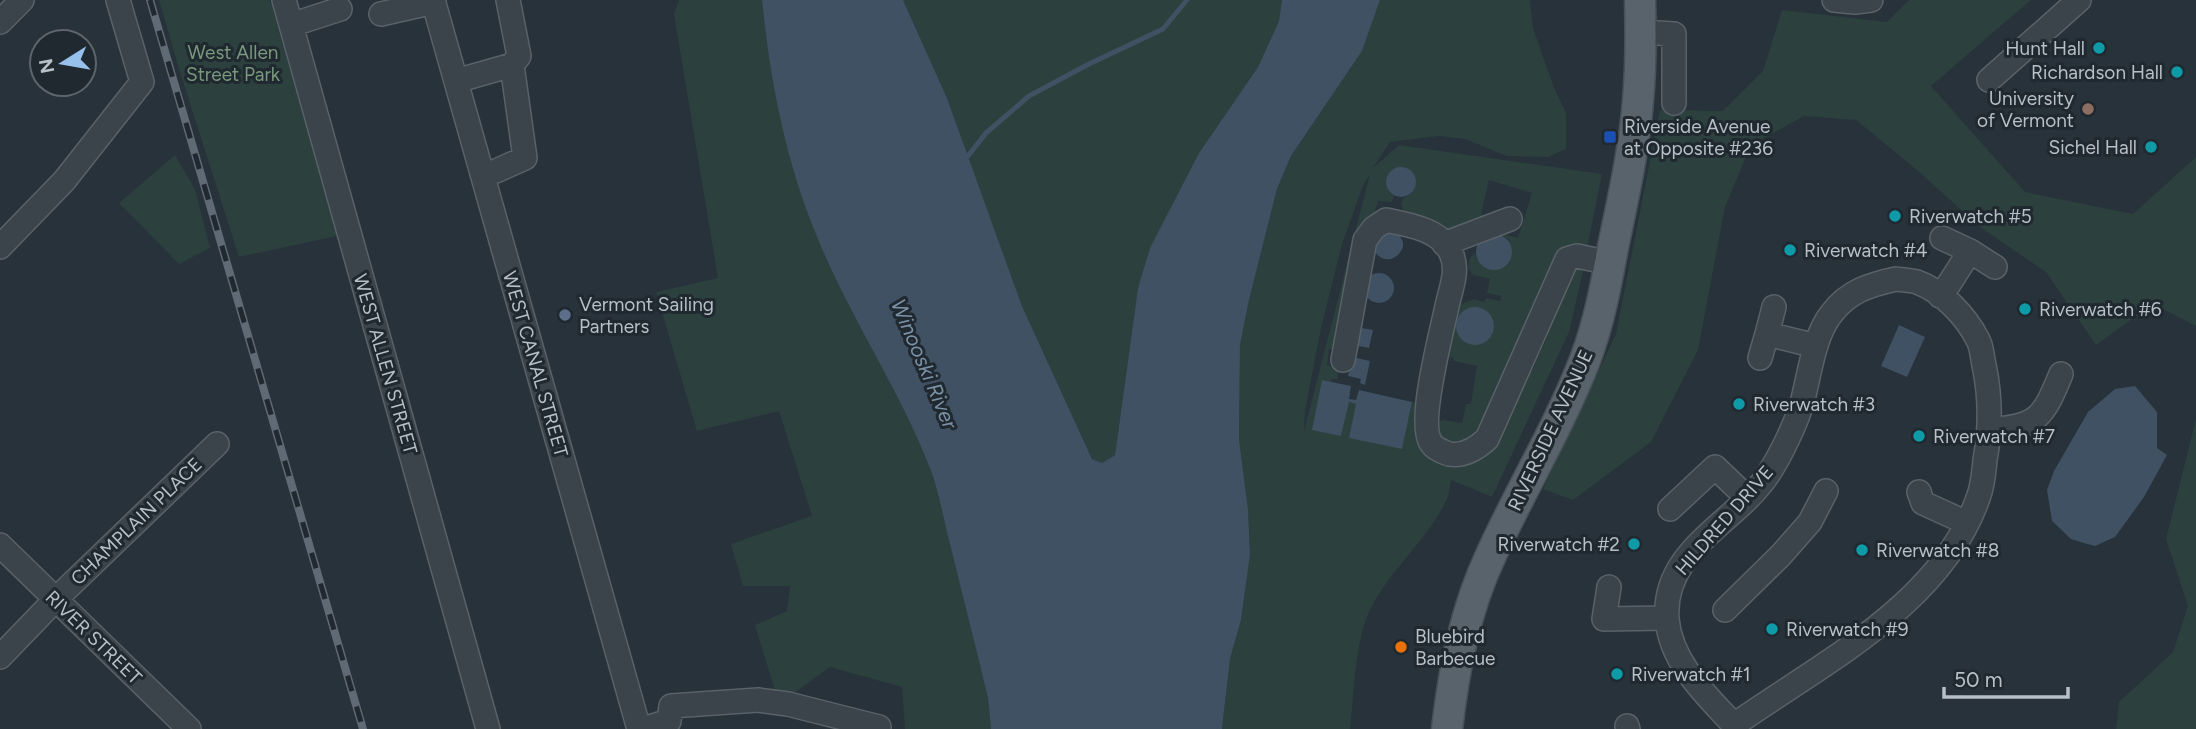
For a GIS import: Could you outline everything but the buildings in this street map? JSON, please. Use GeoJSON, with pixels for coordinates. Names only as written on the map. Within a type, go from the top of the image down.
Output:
{"type":"FeatureCollection","features":[{"type":"Feature","properties":{"kind":"main road","name":"RIVERSIDE AVENUE"},"geometry":{"type":"LineString","coordinates":[[1447,729],[1459,648],[1475,593],[1490,555],[1544,451],[1597,326],[1624,191],[1638,103],[1640,0]]}},
{"type":"Feature","properties":{"kind":"street"},"geometry":{"type":"LineString","coordinates":[[0,22],[22,0]]}},
{"type":"Feature","properties":{"kind":"street"},"geometry":{"type":"LineString","coordinates":[[0,247],[64,181],[142,82],[118,0]]}},
{"type":"Feature","properties":{"kind":"street","name":"WEST ALLEN STREET"},"geometry":{"type":"LineString","coordinates":[[284,0],[488,729]]}},
{"type":"Feature","properties":{"kind":"street"},"geometry":{"type":"LineString","coordinates":[[456,81],[512,65],[519,55],[508,0]]}},
{"type":"Feature","properties":{"kind":"street"},"geometry":{"type":"LineString","coordinates":[[1834,0],[1871,0]]}},
{"type":"Feature","properties":{"kind":"street"},"geometry":{"type":"LineString","coordinates":[[1989,80],[2079,0]]}},
{"type":"Feature","properties":{"kind":"street"},"geometry":{"type":"LineString","coordinates":[[381,14],[433,1]]}},
{"type":"Feature","properties":{"kind":"street","name":"WEST CANAL STREET"},"geometry":{"type":"LineString","coordinates":[[433,1],[641,729]]}},
{"type":"Feature","properties":{"kind":"street"},"geometry":{"type":"LineString","coordinates":[[291,25],[340,9]]}},
{"type":"Feature","properties":{"kind":"street"},"geometry":{"type":"LineString","coordinates":[[1641,32],[1674,34],[1674,103]]}},
{"type":"Feature","properties":{"kind":"street"},"geometry":{"type":"LineString","coordinates":[[482,174],[525,158],[512,65]]}},
{"type":"Feature","properties":{"kind":"street"},"geometry":{"type":"LineString","coordinates":[[1444,244],[1510,219]]}},
{"type":"Feature","properties":{"kind":"street"},"geometry":{"type":"LineString","coordinates":[[1343,360],[1365,240],[1374,228],[1386,220],[1413,226],[1436,236],[1451,252],[1456,270],[1436,355],[1426,431],[1431,443],[1447,454],[1469,452],[1487,439],[1567,259],[1577,256],[1610,263]]}},
{"type":"Feature","properties":{"kind":"street"},"geometry":{"type":"LineString","coordinates":[[1942,237],[1995,267]]}},
{"type":"Feature","properties":{"kind":"street"},"geometry":{"type":"LineString","coordinates":[[1940,296],[1970,251]]}},
{"type":"Feature","properties":{"kind":"street","name":"HILDRED DRIVE"},"geometry":{"type":"LineString","coordinates":[[1896,279],[1917,282],[1940,296],[1963,316],[1979,342],[1988,384],[1991,429],[1980,491],[1967,523],[1951,552],[1891,615],[1731,727],[1688,673],[1674,648],[1667,618],[1671,584],[1683,562],[1707,535],[1767,477],[1803,402],[1816,346],[1830,314],[1849,296],[1869,285],[1896,279]]}},
{"type":"Feature","properties":{"kind":"street"},"geometry":{"type":"LineString","coordinates":[[1760,358],[1774,307]]}},
{"type":"Feature","properties":{"kind":"street"},"geometry":{"type":"LineString","coordinates":[[1767,334],[1816,346]]}},
{"type":"Feature","properties":{"kind":"street"},"geometry":{"type":"LineString","coordinates":[[1991,429],[2008,429],[2033,422],[2049,403],[2062,374]]}},
{"type":"Feature","properties":{"kind":"street","name":"CHAMPLAIN PLACE"},"geometry":{"type":"LineString","coordinates":[[0,657],[56,599],[217,444]]}},
{"type":"Feature","properties":{"kind":"street"},"geometry":{"type":"LineString","coordinates":[[1670,509],[1715,467],[1738,489],[1749,495]]}},
{"type":"Feature","properties":{"kind":"street"},"geometry":{"type":"LineString","coordinates":[[1725,610],[1782,555],[1810,522],[1826,491]]}},
{"type":"Feature","properties":{"kind":"street"},"geometry":{"type":"LineString","coordinates":[[1919,492],[1923,503],[1967,523]]}},
{"type":"Feature","properties":{"kind":"street","name":"RIVER STREET"},"geometry":{"type":"LineString","coordinates":[[0,545],[189,729]]}},
{"type":"Feature","properties":{"kind":"street"},"geometry":{"type":"LineString","coordinates":[[1609,587],[1604,619],[1667,618]]}},
{"type":"Feature","properties":{"kind":"street"},"geometry":{"type":"LineString","coordinates":[[641,729],[669,721],[671,706],[758,701],[788,704],[879,727]]}},
{"type":"Feature","properties":{"kind":"green space","name":"West Allen Street Park"},"geometry":{"type":"Polygon","coordinates":[[[159,0],[270,0],[337,236],[239,257],[159,0]]]}},
{"type":"Feature","properties":{"kind":"green space"},"geometry":{"type":"Polygon","coordinates":[[[679,0],[762,0],[781,120],[806,209],[830,267],[905,412],[931,471],[988,698],[991,729],[905,729],[902,687],[830,667],[779,704],[755,625],[787,611],[790,586],[743,586],[731,544],[812,516],[779,411],[697,431],[656,292],[718,278],[674,14],[679,0]]]}},
{"type":"Feature","properties":{"kind":"green space"},"geometry":{"type":"Polygon","coordinates":[[[903,0],[1282,0],[1279,21],[1258,67],[1199,153],[1138,288],[1115,455],[1102,463],[1092,459],[1022,306],[947,98],[903,0]]]}},
{"type":"Feature","properties":{"kind":"green space"},"geometry":{"type":"Polygon","coordinates":[[[1380,0],[1530,0],[1533,28],[1566,113],[1566,149],[1548,157],[1507,156],[1465,139],[1439,136],[1390,142],[1373,168],[1399,145],[1602,174],[1587,249],[1579,248],[1478,433],[1457,444],[1447,442],[1436,435],[1436,424],[1443,420],[1462,423],[1466,404],[1471,404],[1477,366],[1445,357],[1459,305],[1474,299],[1484,302],[1486,298],[1500,301],[1501,296],[1487,293],[1490,279],[1473,275],[1468,267],[1470,258],[1475,253],[1477,260],[1509,240],[1499,233],[1518,238],[1532,193],[1489,180],[1481,214],[1491,218],[1448,233],[1406,218],[1401,205],[1403,198],[1414,189],[1414,177],[1408,169],[1389,173],[1387,180],[1389,192],[1394,196],[1392,202],[1378,201],[1334,349],[1329,349],[1327,365],[1339,369],[1337,380],[1323,381],[1341,436],[1348,402],[1356,404],[1401,449],[1412,402],[1416,403],[1414,424],[1420,445],[1458,461],[1525,369],[1532,371],[1548,335],[1542,331],[1571,267],[1584,267],[1569,332],[1492,497],[1451,480],[1447,499],[1438,516],[1387,583],[1369,612],[1358,653],[1350,729],[1222,729],[1230,659],[1241,620],[1250,555],[1248,509],[1239,439],[1240,345],[1249,300],[1277,189],[1291,156],[1362,51],[1380,0]],[[1370,174],[1364,183],[1342,244],[1321,328],[1305,411],[1304,431],[1370,174]]]}},
{"type":"Feature","properties":{"kind":"green space"},"geometry":{"type":"Polygon","coordinates":[[[1909,0],[2031,0],[1931,86],[2025,192],[2133,214],[2196,157],[2196,326],[2153,304],[2096,345],[2046,272],[1980,227],[1856,120],[1804,116],[1751,145],[1725,207],[1698,350],[1651,442],[1573,500],[1543,489],[1616,334],[1660,110],[1723,111],[1763,71],[1782,10],[1887,22],[1909,0]]]}},
{"type":"Feature","properties":{"kind":"green space"},"geometry":{"type":"Polygon","coordinates":[[[175,155],[195,189],[210,248],[179,264],[119,203],[175,155]]]}},
{"type":"Feature","properties":{"kind":"green space"},"geometry":{"type":"Polygon","coordinates":[[[2196,419],[2196,729],[2116,729],[2119,702],[2173,652],[2188,606],[2166,539],[2196,419]]]}},
{"type":"Feature","properties":{"kind":"water","name":"Winooski River"},"geometry":{"type":"Polygon","coordinates":[[[762,0],[903,0],[947,98],[1022,306],[1092,459],[1102,463],[1115,455],[1138,288],[1150,248],[1199,153],[1258,67],[1279,21],[1282,0],[1380,0],[1362,51],[1291,156],[1277,189],[1249,300],[1240,345],[1239,439],[1248,509],[1250,555],[1241,620],[1230,659],[1222,729],[991,729],[988,698],[931,471],[905,412],[830,267],[796,180],[775,91],[762,0]]]}},
{"type":"Feature","properties":{"kind":"water"},"geometry":{"type":"Polygon","coordinates":[[[1401,167],[1412,171],[1416,182],[1412,193],[1401,197],[1390,193],[1386,182],[1390,171],[1401,167]]]}},
{"type":"Feature","properties":{"kind":"water"},"geometry":{"type":"Polygon","coordinates":[[[1380,231],[1399,234],[1403,247],[1397,256],[1384,259],[1376,254],[1373,249],[1380,231]]]}},
{"type":"Feature","properties":{"kind":"water"},"geometry":{"type":"Polygon","coordinates":[[[1494,234],[1507,239],[1512,252],[1507,265],[1494,270],[1481,265],[1476,252],[1481,239],[1494,234]]]}},
{"type":"Feature","properties":{"kind":"water"},"geometry":{"type":"Polygon","coordinates":[[[1379,273],[1390,277],[1394,288],[1390,299],[1379,303],[1368,299],[1364,288],[1368,277],[1379,273]]]}},
{"type":"Feature","properties":{"kind":"water"},"geometry":{"type":"Polygon","coordinates":[[[1475,307],[1488,313],[1494,326],[1488,339],[1475,345],[1462,339],[1456,326],[1462,313],[1475,307]]]}},
{"type":"Feature","properties":{"kind":"water"},"geometry":{"type":"Polygon","coordinates":[[[1358,322],[1363,323],[1362,328],[1373,330],[1369,348],[1359,346],[1358,350],[1352,349],[1358,322]]]}},
{"type":"Feature","properties":{"kind":"water"},"geometry":{"type":"Polygon","coordinates":[[[1899,325],[1925,337],[1907,377],[1881,366],[1899,325]]]}},
{"type":"Feature","properties":{"kind":"water"},"geometry":{"type":"Polygon","coordinates":[[[1352,357],[1370,361],[1365,385],[1360,383],[1361,379],[1348,376],[1352,357]]]}},
{"type":"Feature","properties":{"kind":"water"},"geometry":{"type":"Polygon","coordinates":[[[1322,380],[1351,386],[1349,399],[1356,400],[1359,390],[1412,402],[1402,449],[1349,438],[1356,404],[1349,402],[1341,436],[1312,430],[1322,380]]]}},
{"type":"Feature","properties":{"kind":"water"},"geometry":{"type":"Polygon","coordinates":[[[2135,386],[2157,412],[2157,448],[2167,455],[2144,497],[2115,537],[2095,546],[2071,539],[2052,521],[2047,490],[2054,471],[2088,412],[2115,389],[2135,386]]]}},
{"type":"Feature","properties":{"kind":"waterway"},"geometry":{"type":"LineString","coordinates":[[964,161],[986,133],[1029,96],[1163,29],[1187,0]]}},
{"type":"Feature","properties":{"kind":"railway"},"geometry":{"type":"LineString","coordinates":[[150,0],[363,729]]}},
{"type":"Feature","properties":{"kind":"place","name":"Hunt Hall"},"geometry":{"type":"Point","coordinates":[2099,48]}},
{"type":"Feature","properties":{"kind":"place","name":"Richardson Hall"},"geometry":{"type":"Point","coordinates":[2177,72]}},
{"type":"Feature","properties":{"kind":"place","name":"University of Vermont"},"geometry":{"type":"Point","coordinates":[2088,109]}},
{"type":"Feature","properties":{"kind":"place","name":"Riverside Avenue at Opposite #236"},"geometry":{"type":"Point","coordinates":[1610,137]}},
{"type":"Feature","properties":{"kind":"place","name":"Sichel Hall"},"geometry":{"type":"Point","coordinates":[2151,147]}},
{"type":"Feature","properties":{"kind":"place","name":"Riverwatch #5"},"geometry":{"type":"Point","coordinates":[1895,216]}},
{"type":"Feature","properties":{"kind":"place","name":"Riverwatch #4"},"geometry":{"type":"Point","coordinates":[1790,250]}},
{"type":"Feature","properties":{"kind":"place","name":"Riverwatch #6"},"geometry":{"type":"Point","coordinates":[2025,309]}},
{"type":"Feature","properties":{"kind":"place","name":"Vermont Sailing Partners"},"geometry":{"type":"Point","coordinates":[565,315]}},
{"type":"Feature","properties":{"kind":"place","name":"Riverwatch #3"},"geometry":{"type":"Point","coordinates":[1739,404]}},
{"type":"Feature","properties":{"kind":"place","name":"Riverwatch #7"},"geometry":{"type":"Point","coordinates":[1919,436]}},
{"type":"Feature","properties":{"kind":"place","name":"Riverwatch #2"},"geometry":{"type":"Point","coordinates":[1634,544]}},
{"type":"Feature","properties":{"kind":"place","name":"Riverwatch #8"},"geometry":{"type":"Point","coordinates":[1862,550]}},
{"type":"Feature","properties":{"kind":"place","name":"Riverwatch #9"},"geometry":{"type":"Point","coordinates":[1772,629]}},
{"type":"Feature","properties":{"kind":"place","name":"Bluebird Barbecue"},"geometry":{"type":"Point","coordinates":[1401,647]}},
{"type":"Feature","properties":{"kind":"place","name":"Riverwatch #1"},"geometry":{"type":"Point","coordinates":[1617,674]}}]}
